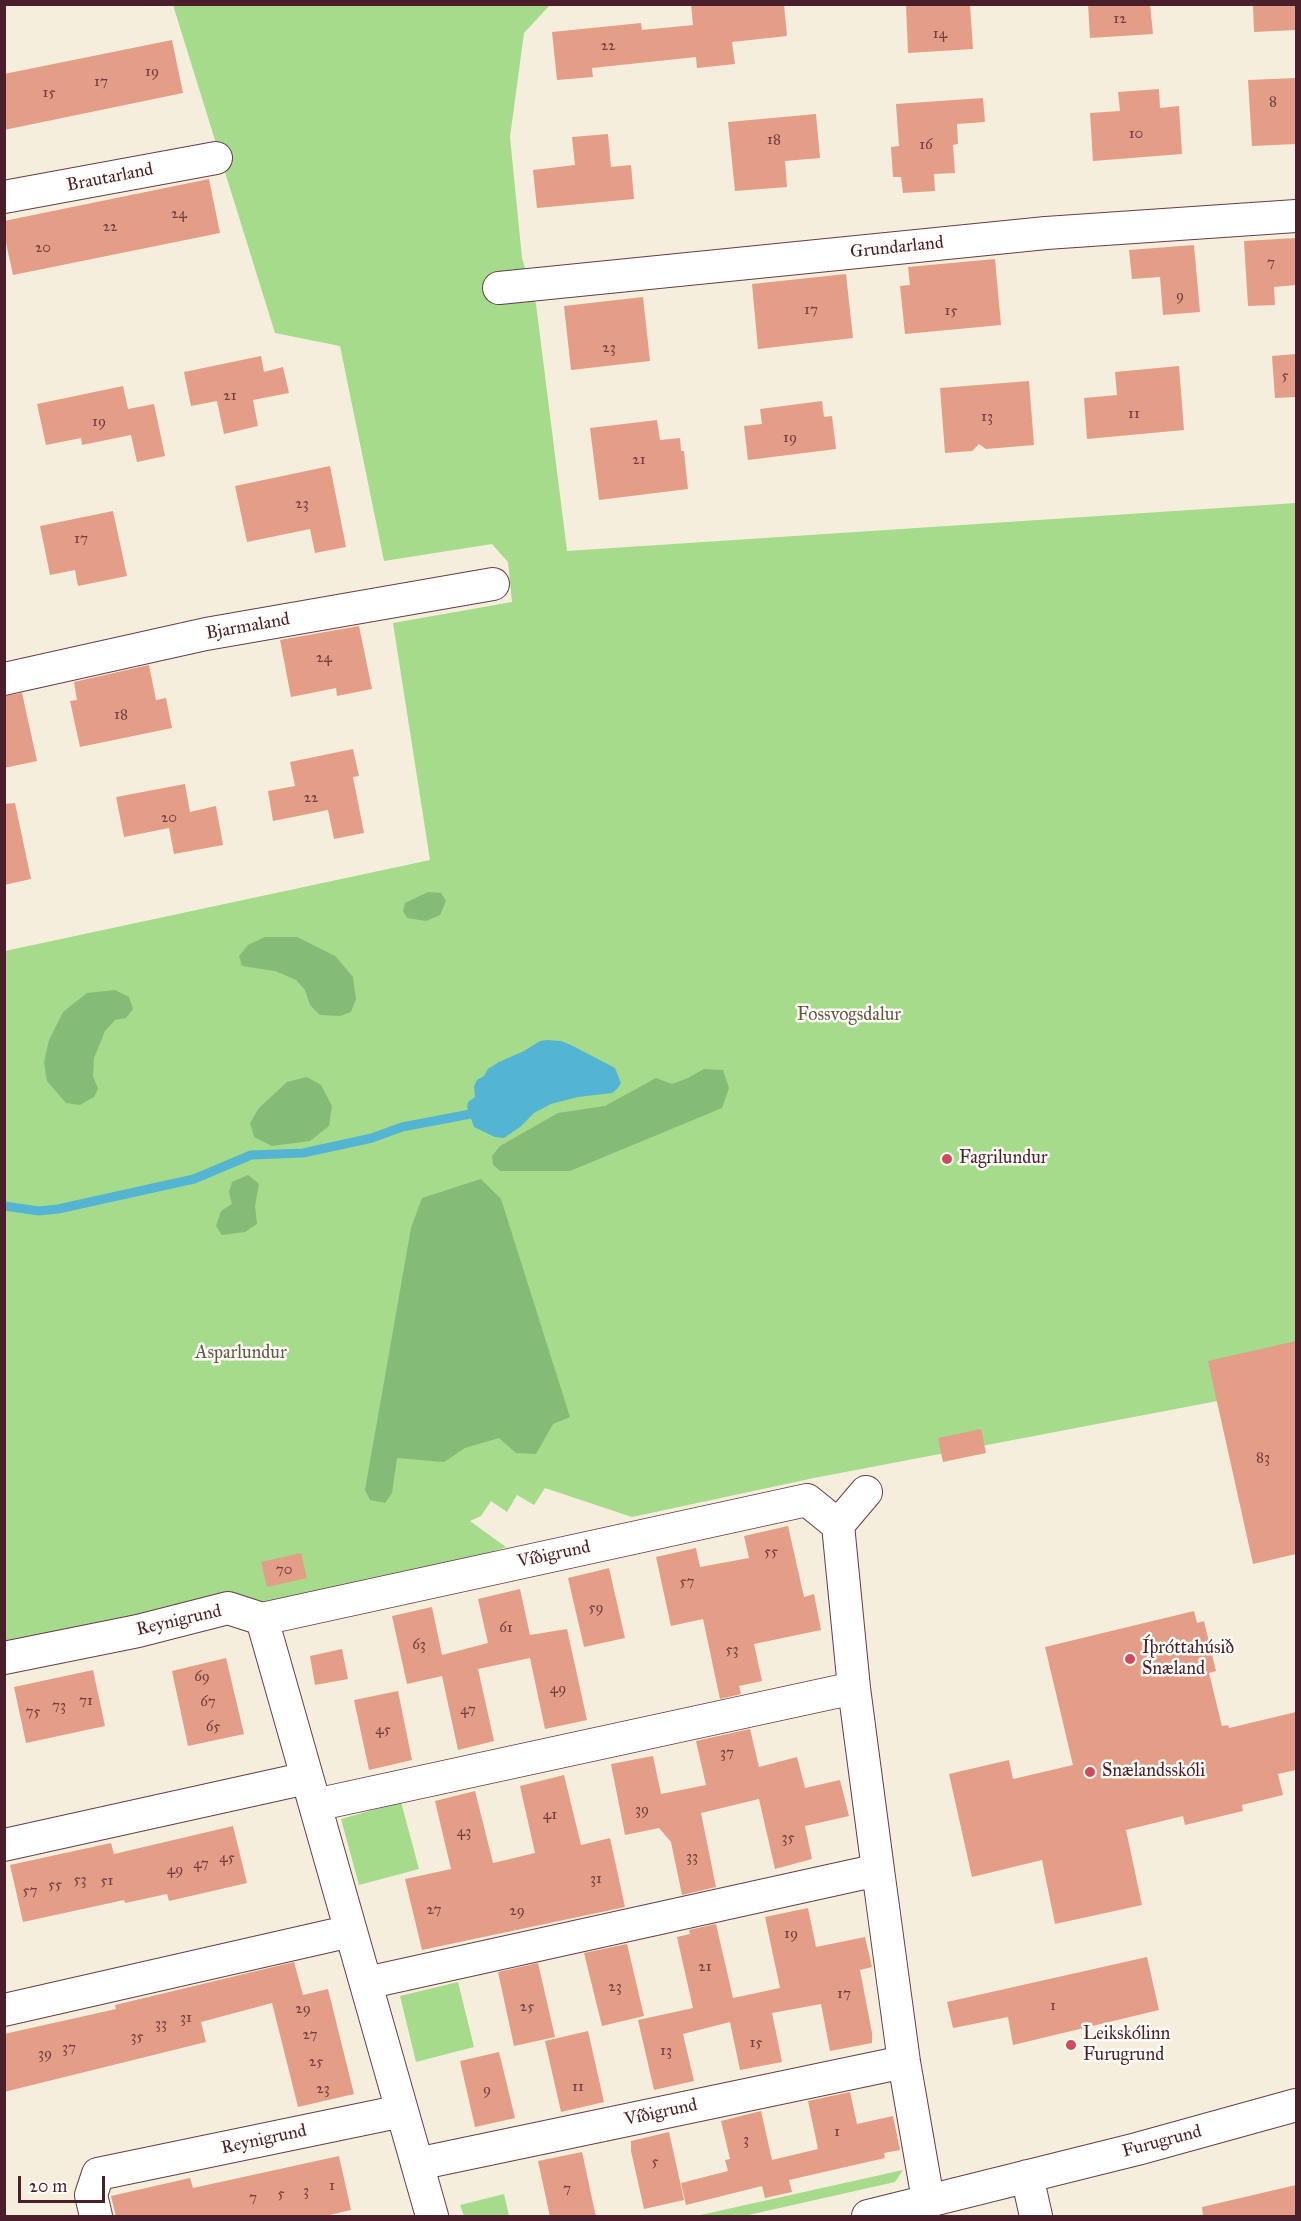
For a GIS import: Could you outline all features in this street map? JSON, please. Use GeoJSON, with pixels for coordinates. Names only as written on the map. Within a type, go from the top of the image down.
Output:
{"type":"FeatureCollection","features":[{"type":"Feature","properties":{"kind":"street","name":"Brautarland"},"geometry":{"type":"LineString","coordinates":[[4,197],[216,158]]}},
{"type":"Feature","properties":{"kind":"street","name":"Grundarland"},"geometry":{"type":"LineString","coordinates":[[499,288],[1046,233],[1296,216]]}},
{"type":"Feature","properties":{"kind":"street","name":"Bjarmaland"},"geometry":{"type":"LineString","coordinates":[[4,679],[206,634],[493,584]]}},
{"type":"Feature","properties":{"kind":"street"},"geometry":{"type":"LineString","coordinates":[[866,1492],[838,1525],[854,1688],[878,1870],[904,2062],[928,2200]]}},
{"type":"Feature","properties":{"kind":"street","name":"Víðigrund"},"geometry":{"type":"LineString","coordinates":[[262,1619],[807,1500],[838,1525]]}},
{"type":"Feature","properties":{"kind":"street","name":"Reynigrund"},"geometry":{"type":"LineString","coordinates":[[4,1658],[138,1631],[228,1608],[262,1619]]}},
{"type":"Feature","properties":{"kind":"street"},"geometry":{"type":"LineString","coordinates":[[262,1619],[432,2217]]}},
{"type":"Feature","properties":{"kind":"street"},"geometry":{"type":"LineString","coordinates":[[4,1845],[311,1792],[854,1688]]}},
{"type":"Feature","properties":{"kind":"street"},"geometry":{"type":"LineString","coordinates":[[366,1983],[878,1870]]}},
{"type":"Feature","properties":{"kind":"street"},"geometry":{"type":"LineString","coordinates":[[4,2010],[351,1931]]}},
{"type":"Feature","properties":{"kind":"street","name":"Víðigrund"},"geometry":{"type":"LineString","coordinates":[[417,2164],[904,2062]]}},
{"type":"Feature","properties":{"kind":"street","name":"Furugrund"},"geometry":{"type":"LineString","coordinates":[[868,2217],[1137,2149],[1296,2105]]}},
{"type":"Feature","properties":{"kind":"street","name":"Reynigrund"},"geometry":{"type":"LineString","coordinates":[[96,2217],[91,2195],[98,2174],[402,2111]]}},
{"type":"Feature","properties":{"kind":"street"},"geometry":{"type":"LineString","coordinates":[[1027,2176],[1036,2217]]}},
{"type":"Feature","properties":{"kind":"green space","name":"Fossvogsdalur"},"geometry":{"type":"Polygon","coordinates":[[[173,5],[550,5],[524,33],[510,137],[522,258],[536,304],[567,551],[1296,503],[1296,1386],[814,1478],[632,1517],[545,1488],[534,1505],[517,1495],[507,1512],[491,1501],[481,1516],[470,1521],[506,1547],[361,1597],[5,1646],[5,951],[430,860],[393,623],[512,602],[508,562],[492,544],[384,561],[340,346],[275,333],[173,5]]]}},
{"type":"Feature","properties":{"kind":"green space"},"geometry":{"type":"Polygon","coordinates":[[[428,892],[441,893],[446,901],[440,915],[426,921],[407,918],[403,911],[405,903],[428,892]]]}},
{"type":"Feature","properties":{"kind":"green space"},"geometry":{"type":"Polygon","coordinates":[[[265,937],[297,937],[335,956],[353,977],[356,999],[351,1012],[340,1016],[320,1015],[310,1005],[305,990],[296,980],[275,971],[242,966],[239,956],[248,945],[265,937]]]}},
{"type":"Feature","properties":{"kind":"green space"},"geometry":{"type":"Polygon","coordinates":[[[115,990],[129,997],[133,1009],[126,1018],[115,1020],[105,1031],[94,1058],[93,1076],[98,1089],[94,1097],[80,1105],[66,1103],[47,1081],[44,1062],[49,1040],[63,1012],[87,993],[115,990]]]}},
{"type":"Feature","properties":{"kind":"green space"},"geometry":{"type":"Polygon","coordinates":[[[704,1069],[723,1070],[729,1088],[722,1108],[570,1171],[500,1171],[493,1165],[492,1156],[500,1146],[558,1113],[605,1106],[656,1078],[672,1084],[704,1069]]]}},
{"type":"Feature","properties":{"kind":"green space"},"geometry":{"type":"Polygon","coordinates":[[[307,1077],[321,1085],[332,1106],[329,1126],[310,1141],[272,1146],[254,1137],[250,1123],[259,1108],[287,1082],[307,1077]]]}},
{"type":"Feature","properties":{"kind":"green space"},"geometry":{"type":"Polygon","coordinates":[[[248,1175],[259,1184],[255,1206],[257,1224],[245,1232],[222,1235],[216,1226],[221,1211],[232,1204],[229,1192],[232,1182],[248,1175]]]}},
{"type":"Feature","properties":{"kind":"green space"},"geometry":{"type":"Polygon","coordinates":[[[481,1179],[501,1199],[570,1417],[553,1424],[536,1454],[516,1453],[499,1438],[465,1448],[444,1462],[397,1458],[392,1493],[385,1503],[370,1500],[365,1490],[411,1228],[422,1198],[481,1179]]]}},
{"type":"Feature","properties":{"kind":"green space"},"geometry":{"type":"Polygon","coordinates":[[[401,1802],[419,1869],[359,1885],[341,1819],[401,1802]]]}},
{"type":"Feature","properties":{"kind":"green space"},"geometry":{"type":"Polygon","coordinates":[[[458,1982],[474,2047],[416,2062],[400,1996],[458,1982]]]}},
{"type":"Feature","properties":{"kind":"green space"},"geometry":{"type":"Polygon","coordinates":[[[903,2170],[895,2182],[744,2216],[696,2216],[903,2170]]]}},
{"type":"Feature","properties":{"kind":"green space"},"geometry":{"type":"Polygon","coordinates":[[[504,2194],[509,2216],[464,2216],[460,2205],[504,2194]]]}},
{"type":"Feature","properties":{"kind":"water"},"geometry":{"type":"Polygon","coordinates":[[[540,1041],[561,1041],[571,1045],[615,1068],[621,1083],[618,1088],[612,1093],[578,1097],[551,1104],[534,1113],[504,1138],[495,1137],[474,1127],[467,1107],[468,1102],[475,1097],[474,1086],[477,1080],[499,1062],[540,1041]]]}},
{"type":"Feature","properties":{"kind":"building"},"geometry":{"type":"Polygon","coordinates":[[[691,4],[784,4],[787,36],[732,42],[735,64],[697,68],[696,57],[592,68],[593,77],[557,80],[552,32],[641,23],[642,30],[693,25],[691,4]]]}},
{"type":"Feature","properties":{"kind":"building"},"geometry":{"type":"Polygon","coordinates":[[[906,4],[970,4],[973,49],[908,53],[906,4]]]}},
{"type":"Feature","properties":{"kind":"building"},"geometry":{"type":"Polygon","coordinates":[[[1088,4],[1150,4],[1153,34],[1090,38],[1088,4]]]}},
{"type":"Feature","properties":{"kind":"building"},"geometry":{"type":"Polygon","coordinates":[[[1253,4],[1296,4],[1296,30],[1254,32],[1253,4]]]}},
{"type":"Feature","properties":{"kind":"building"},"geometry":{"type":"Polygon","coordinates":[[[172,40],[183,93],[4,130],[4,74],[172,40]]]}},
{"type":"Feature","properties":{"kind":"building"},"geometry":{"type":"Polygon","coordinates":[[[1296,78],[1296,144],[1252,146],[1248,80],[1296,78]]]}},
{"type":"Feature","properties":{"kind":"building"},"geometry":{"type":"Polygon","coordinates":[[[1159,89],[1160,108],[1179,106],[1182,154],[1093,161],[1090,113],[1120,111],[1118,92],[1159,89]]]}},
{"type":"Feature","properties":{"kind":"building"},"geometry":{"type":"Polygon","coordinates":[[[983,98],[985,122],[957,124],[958,144],[953,145],[955,173],[934,174],[935,191],[903,193],[901,177],[893,177],[891,147],[899,146],[896,104],[983,98]]]}},
{"type":"Feature","properties":{"kind":"building"},"geometry":{"type":"Polygon","coordinates":[[[816,114],[820,158],[785,161],[787,187],[735,191],[728,122],[816,114]]]}},
{"type":"Feature","properties":{"kind":"building"},"geometry":{"type":"Polygon","coordinates":[[[608,134],[611,167],[631,165],[634,199],[537,208],[533,170],[575,165],[572,137],[608,134]]]}},
{"type":"Feature","properties":{"kind":"building"},"geometry":{"type":"Polygon","coordinates":[[[209,179],[220,233],[13,275],[4,234],[4,221],[209,179]]]}},
{"type":"Feature","properties":{"kind":"building"},"geometry":{"type":"Polygon","coordinates":[[[1296,238],[1296,285],[1274,287],[1275,305],[1248,306],[1244,241],[1296,238]]]}},
{"type":"Feature","properties":{"kind":"building"},"geometry":{"type":"Polygon","coordinates":[[[1194,245],[1200,312],[1163,315],[1160,277],[1132,279],[1129,250],[1194,245]]]}},
{"type":"Feature","properties":{"kind":"building"},"geometry":{"type":"Polygon","coordinates":[[[995,259],[1001,325],[905,334],[900,286],[910,285],[908,267],[995,259]]]}},
{"type":"Feature","properties":{"kind":"building"},"geometry":{"type":"Polygon","coordinates":[[[846,274],[853,338],[758,349],[752,284],[846,274]]]}},
{"type":"Feature","properties":{"kind":"building"},"geometry":{"type":"Polygon","coordinates":[[[643,297],[650,361],[571,370],[564,306],[643,297]]]}},
{"type":"Feature","properties":{"kind":"building"},"geometry":{"type":"Polygon","coordinates":[[[1296,354],[1296,397],[1275,398],[1272,356],[1296,354]]]}},
{"type":"Feature","properties":{"kind":"building"},"geometry":{"type":"Polygon","coordinates":[[[261,356],[264,372],[283,367],[289,393],[253,400],[258,426],[224,434],[217,401],[191,406],[184,372],[261,356]]]}},
{"type":"Feature","properties":{"kind":"building"},"geometry":{"type":"Polygon","coordinates":[[[1179,366],[1184,430],[1087,439],[1084,398],[1117,395],[1115,372],[1179,366]]]}},
{"type":"Feature","properties":{"kind":"building"},"geometry":{"type":"Polygon","coordinates":[[[1029,381],[1034,445],[986,449],[979,444],[972,451],[945,453],[940,388],[1029,381]]]}},
{"type":"Feature","properties":{"kind":"building"},"geometry":{"type":"Polygon","coordinates":[[[123,386],[128,409],[154,404],[165,456],[137,462],[131,435],[82,445],[81,438],[46,445],[37,404],[123,386]]]}},
{"type":"Feature","properties":{"kind":"building"},"geometry":{"type":"Polygon","coordinates":[[[822,401],[824,417],[832,416],[836,449],[748,460],[744,426],[762,424],[760,409],[822,401]]]}},
{"type":"Feature","properties":{"kind":"building"},"geometry":{"type":"Polygon","coordinates":[[[657,420],[660,440],[680,438],[681,451],[684,451],[688,489],[599,500],[590,428],[657,420]]]}},
{"type":"Feature","properties":{"kind":"building"},"geometry":{"type":"Polygon","coordinates":[[[330,466],[346,547],[315,553],[310,529],[247,542],[235,486],[330,466]]]}},
{"type":"Feature","properties":{"kind":"building"},"geometry":{"type":"Polygon","coordinates":[[[113,511],[127,576],[78,586],[75,570],[50,575],[40,526],[113,511]]]}},
{"type":"Feature","properties":{"kind":"building"},"geometry":{"type":"Polygon","coordinates":[[[359,626],[372,689],[337,696],[336,688],[291,697],[280,640],[359,626]]]}},
{"type":"Feature","properties":{"kind":"building"},"geometry":{"type":"Polygon","coordinates":[[[149,665],[156,700],[166,698],[172,728],[80,747],[70,701],[77,700],[74,682],[149,665]]]}},
{"type":"Feature","properties":{"kind":"building"},"geometry":{"type":"Polygon","coordinates":[[[22,693],[37,761],[4,768],[4,696],[22,693]]]}},
{"type":"Feature","properties":{"kind":"building"},"geometry":{"type":"Polygon","coordinates":[[[353,749],[359,776],[353,777],[364,833],[334,839],[328,810],[273,821],[268,791],[295,786],[290,762],[353,749]]]}},
{"type":"Feature","properties":{"kind":"building"},"geometry":{"type":"Polygon","coordinates":[[[185,784],[190,812],[216,806],[223,845],[174,854],[169,828],[124,837],[116,797],[185,784]]]}},
{"type":"Feature","properties":{"kind":"building"},"geometry":{"type":"Polygon","coordinates":[[[15,803],[31,879],[4,885],[4,804],[15,803]]]}},
{"type":"Feature","properties":{"kind":"building"},"geometry":{"type":"Polygon","coordinates":[[[1296,1341],[1296,1554],[1253,1564],[1208,1361],[1296,1341]]]}},
{"type":"Feature","properties":{"kind":"building"},"geometry":{"type":"Polygon","coordinates":[[[981,1429],[986,1453],[943,1462],[938,1438],[981,1429]]]}},
{"type":"Feature","properties":{"kind":"building"},"geometry":{"type":"Polygon","coordinates":[[[788,1526],[804,1597],[814,1594],[821,1630],[754,1644],[762,1681],[739,1686],[741,1694],[720,1699],[703,1619],[671,1626],[656,1557],[696,1548],[700,1567],[749,1558],[744,1536],[788,1526]]]}},
{"type":"Feature","properties":{"kind":"building"},"geometry":{"type":"Polygon","coordinates":[[[301,1553],[307,1578],[267,1587],[261,1562],[301,1553]]]}},
{"type":"Feature","properties":{"kind":"building"},"geometry":{"type":"Polygon","coordinates":[[[609,1568],[625,1638],[584,1647],[568,1578],[609,1568]]]}},
{"type":"Feature","properties":{"kind":"building"},"geometry":{"type":"Polygon","coordinates":[[[520,1589],[530,1635],[567,1629],[587,1720],[545,1729],[530,1658],[478,1669],[494,1741],[458,1750],[442,1676],[407,1684],[392,1616],[432,1607],[442,1655],[488,1643],[478,1599],[520,1589]]]}},
{"type":"Feature","properties":{"kind":"building"},"geometry":{"type":"Polygon","coordinates":[[[1194,1611],[1197,1623],[1204,1621],[1216,1671],[1209,1673],[1222,1726],[1228,1725],[1229,1728],[1296,1712],[1296,1770],[1278,1774],[1283,1795],[1242,1805],[1243,1811],[1185,1825],[1183,1816],[1126,1830],[1142,1905],[1055,1924],[1042,1860],[972,1877],[949,1774],[1009,1760],[1013,1779],[1073,1765],[1045,1647],[1194,1611]]]}},
{"type":"Feature","properties":{"kind":"building"},"geometry":{"type":"Polygon","coordinates":[[[342,1649],[348,1679],[315,1685],[310,1656],[342,1649]]]}},
{"type":"Feature","properties":{"kind":"building"},"geometry":{"type":"Polygon","coordinates":[[[226,1658],[244,1734],[188,1746],[172,1671],[226,1658]]]}},
{"type":"Feature","properties":{"kind":"building"},"geometry":{"type":"Polygon","coordinates":[[[93,1670],[105,1726],[26,1743],[14,1687],[93,1670]]]}},
{"type":"Feature","properties":{"kind":"building"},"geometry":{"type":"Polygon","coordinates":[[[398,1691],[412,1760],[369,1770],[354,1700],[398,1691]]]}},
{"type":"Feature","properties":{"kind":"building"},"geometry":{"type":"Polygon","coordinates":[[[750,1729],[759,1767],[797,1757],[805,1788],[840,1780],[849,1816],[805,1826],[812,1859],[775,1869],[759,1799],[701,1813],[716,1887],[682,1895],[671,1842],[659,1828],[625,1835],[611,1764],[653,1756],[661,1794],[706,1785],[696,1741],[750,1729]]]}},
{"type":"Feature","properties":{"kind":"building"},"geometry":{"type":"Polygon","coordinates":[[[564,1775],[581,1845],[610,1838],[625,1907],[422,1950],[405,1879],[451,1869],[435,1801],[475,1791],[493,1863],[535,1853],[520,1786],[564,1775]]]}},
{"type":"Feature","properties":{"kind":"building"},"geometry":{"type":"Polygon","coordinates":[[[233,1826],[247,1883],[169,1901],[167,1894],[125,1903],[124,1900],[23,1922],[10,1865],[111,1843],[114,1854],[233,1826]]]}},
{"type":"Feature","properties":{"kind":"building"},"geometry":{"type":"Polygon","coordinates":[[[808,1908],[816,1947],[865,1937],[872,1967],[860,1970],[872,2043],[830,2051],[821,2004],[772,2013],[782,2062],[740,2070],[730,2022],[683,2034],[694,2081],[654,2090],[638,2020],[693,2008],[677,1937],[690,1934],[689,1930],[716,1924],[733,1998],[780,1988],[765,1917],[808,1908]]]}},
{"type":"Feature","properties":{"kind":"building"},"geometry":{"type":"Polygon","coordinates":[[[627,1944],[644,2016],[602,2026],[584,1953],[627,1944]]]}},
{"type":"Feature","properties":{"kind":"building"},"geometry":{"type":"Polygon","coordinates":[[[1147,1957],[1159,2010],[1013,2045],[1008,2017],[953,2028],[947,2002],[1147,1957]]]}},
{"type":"Feature","properties":{"kind":"building"},"geometry":{"type":"Polygon","coordinates":[[[294,1962],[303,1995],[328,1989],[354,2094],[298,2107],[272,2003],[201,2022],[206,2042],[4,2092],[4,2034],[116,2009],[115,2005],[294,1962]]]}},
{"type":"Feature","properties":{"kind":"building"},"geometry":{"type":"Polygon","coordinates":[[[538,1963],[555,2037],[514,2046],[498,1972],[538,1963]]]}},
{"type":"Feature","properties":{"kind":"building"},"geometry":{"type":"Polygon","coordinates":[[[588,2031],[604,2102],[561,2112],[545,2041],[588,2031]]]}},
{"type":"Feature","properties":{"kind":"building"},"geometry":{"type":"Polygon","coordinates":[[[499,2052],[515,2118],[475,2127],[460,2061],[499,2052]]]}},
{"type":"Feature","properties":{"kind":"building"},"geometry":{"type":"Polygon","coordinates":[[[850,2092],[857,2124],[893,2116],[900,2150],[884,2153],[885,2158],[789,2180],[792,2192],[765,2198],[762,2186],[686,2205],[681,2183],[728,2171],[725,2160],[730,2159],[721,2121],[761,2111],[772,2160],[818,2149],[808,2101],[850,2092]]]}},
{"type":"Feature","properties":{"kind":"building"},"geometry":{"type":"Polygon","coordinates":[[[669,2132],[684,2200],[644,2209],[631,2151],[631,2141],[669,2132]]]}},
{"type":"Feature","properties":{"kind":"building"},"geometry":{"type":"Polygon","coordinates":[[[582,2152],[596,2217],[550,2217],[538,2161],[582,2152]]]}},
{"type":"Feature","properties":{"kind":"building"},"geometry":{"type":"Polygon","coordinates":[[[339,2156],[351,2210],[321,2217],[116,2217],[111,2196],[190,2178],[193,2188],[339,2156]]]}},
{"type":"Feature","properties":{"kind":"building"},"geometry":{"type":"Polygon","coordinates":[[[1296,2185],[1296,2217],[1203,2217],[1202,2207],[1296,2185]]]}},
{"type":"Feature","properties":{"kind":"waterway"},"geometry":{"type":"LineString","coordinates":[[4,1206],[39,1211],[58,1209],[194,1179],[251,1155],[303,1153],[372,1138],[402,1127],[481,1112]]}},
{"type":"Feature","properties":{"kind":"place","name":"Fagrilundur"},"geometry":{"type":"Point","coordinates":[947,1159]}},
{"type":"Feature","properties":{"kind":"place","name":"Íþróttahúsið Snæland"},"geometry":{"type":"Point","coordinates":[1130,1659]}},
{"type":"Feature","properties":{"kind":"place","name":"Snælandsskóli"},"geometry":{"type":"Point","coordinates":[1090,1772]}},
{"type":"Feature","properties":{"kind":"place","name":"Leikskólinn Furugrund"},"geometry":{"type":"Point","coordinates":[1071,2045]}},
{"type":"Feature","properties":{"kind":"park label","name":"Asparlundur"},"geometry":{"type":"Point","coordinates":[241,1354]}}]}
